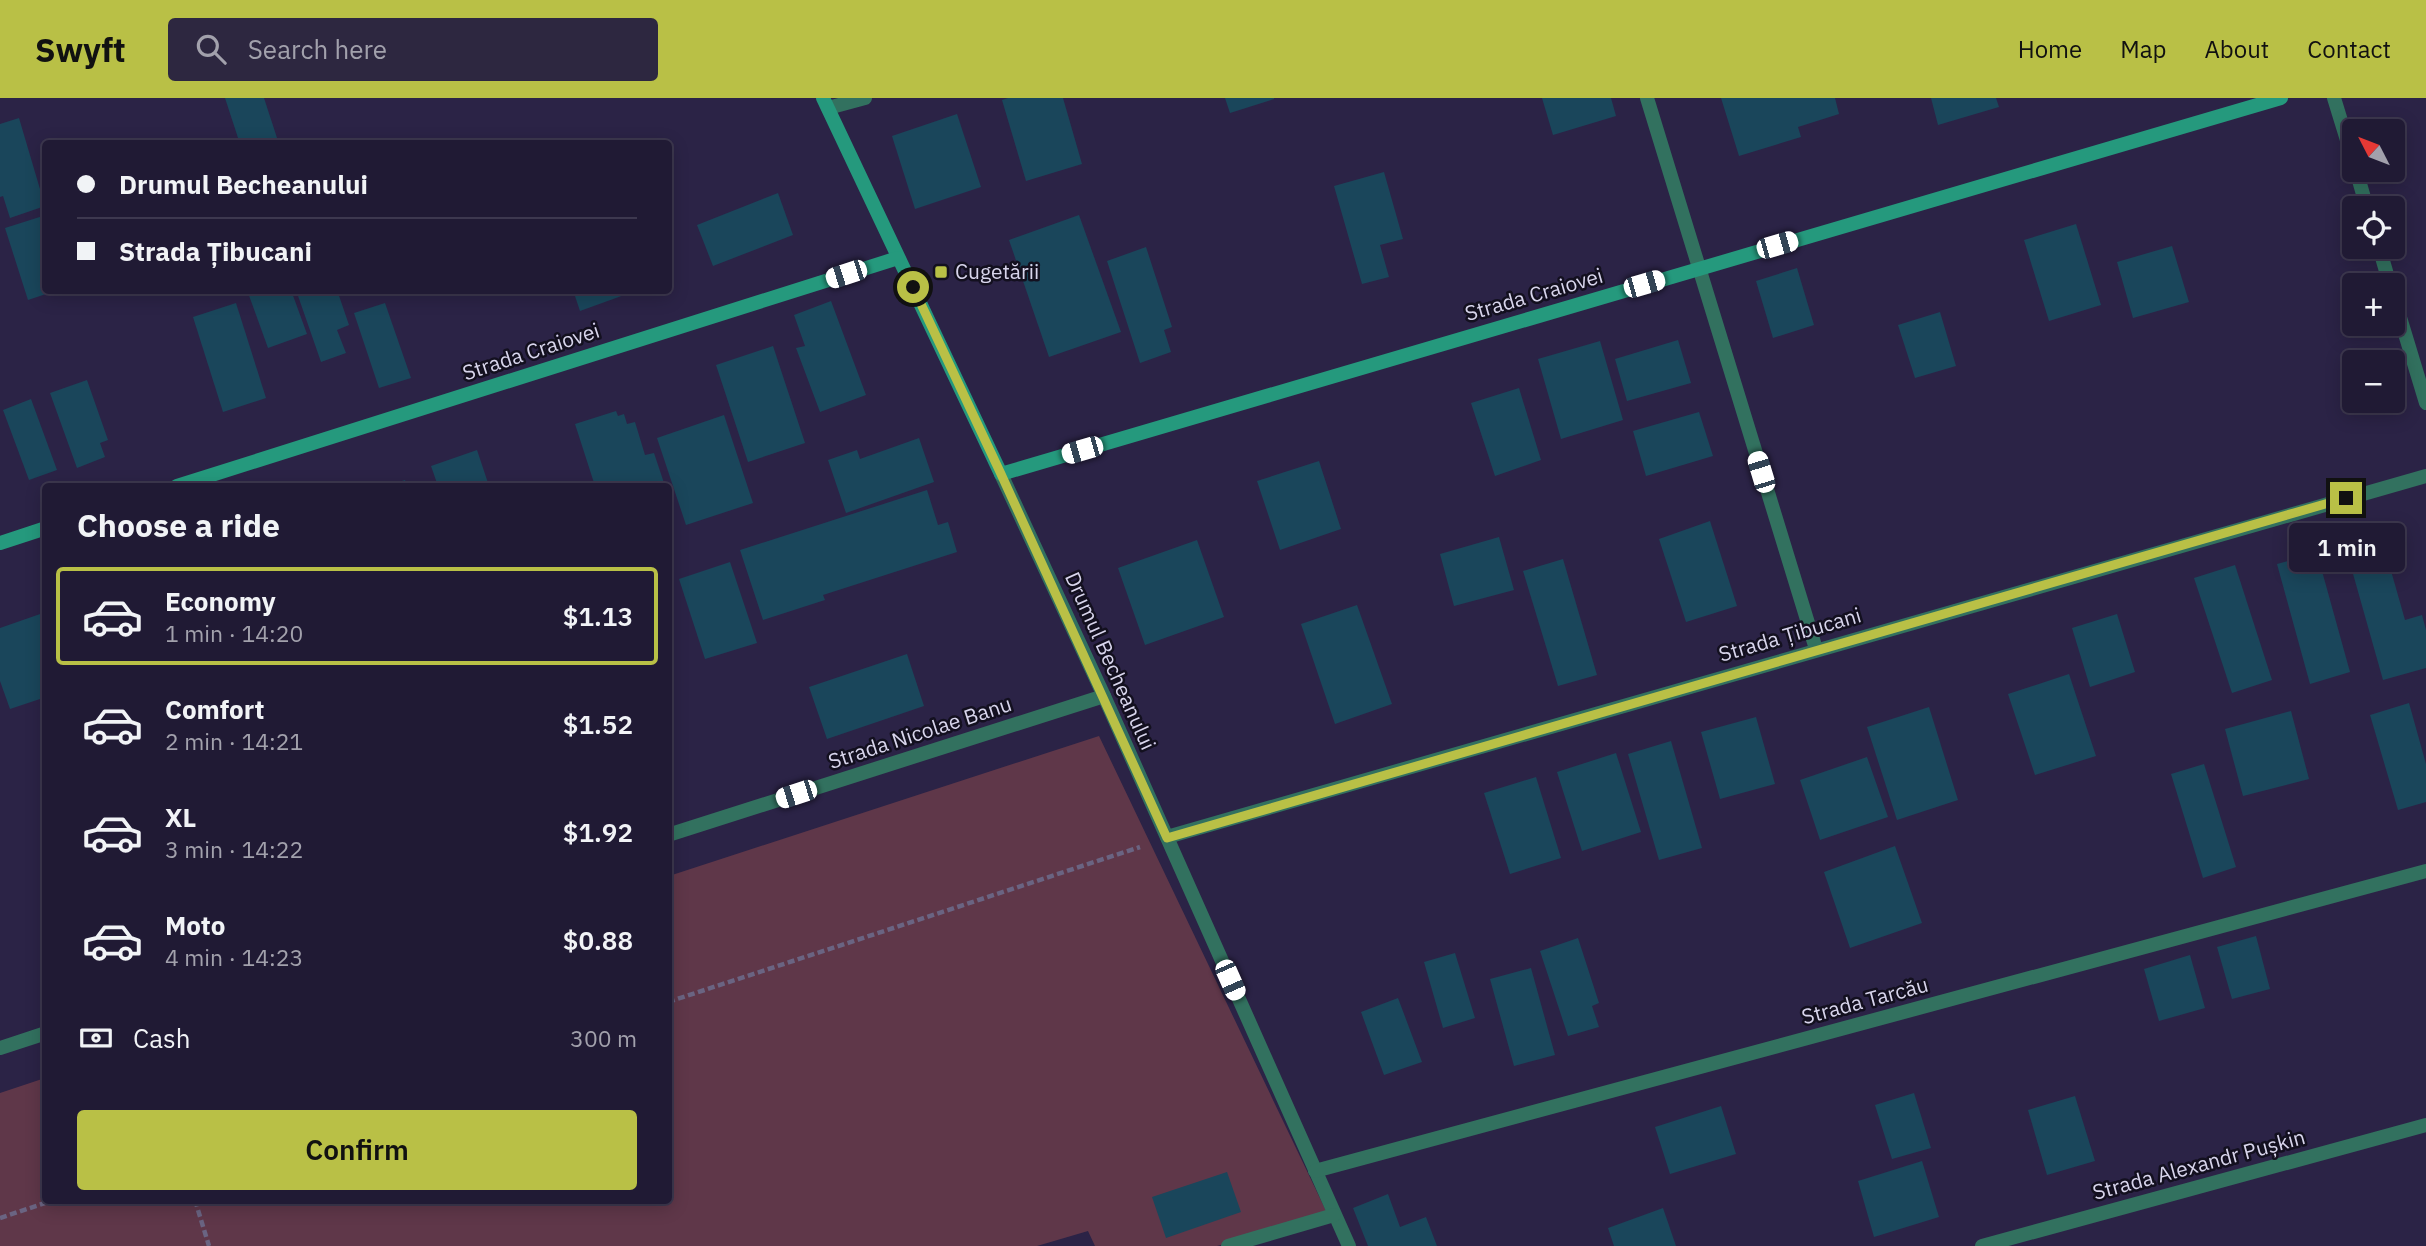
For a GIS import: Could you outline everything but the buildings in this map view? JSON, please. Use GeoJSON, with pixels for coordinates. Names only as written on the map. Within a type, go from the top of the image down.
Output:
{"type":"FeatureCollection","features":[{"type":"Feature","properties":{"kind":"street"},"geometry":{"type":"LineString","coordinates":[[826,103],[865,98]]}},
{"type":"Feature","properties":{"kind":"street"},"geometry":{"type":"LineString","coordinates":[[1647,98],[1816,649]]}},
{"type":"Feature","properties":{"kind":"street","name":"Strada Craiovei"},"geometry":{"type":"LineString","coordinates":[[1001,474],[2281,98]]}},
{"type":"Feature","properties":{"kind":"street"},"geometry":{"type":"LineString","coordinates":[[2334,98],[2342,124]]}},
{"type":"Feature","properties":{"kind":"street","name":"Drumul Becheanului"},"geometry":{"type":"LineString","coordinates":[[826,103],[1104,696],[1349,1246]]}},
{"type":"Feature","properties":{"kind":"street","name":"Strada Craiovei"},"geometry":{"type":"LineString","coordinates":[[186,483],[898,258]]}},
{"type":"Feature","properties":{"kind":"street"},"geometry":{"type":"LineString","coordinates":[[2405,334],[2426,403]]}},
{"type":"Feature","properties":{"kind":"street","name":"Strada Țibucani"},"geometry":{"type":"LineString","coordinates":[[1167,838],[1816,649],[2426,476]]}},
{"type":"Feature","properties":{"kind":"street"},"geometry":{"type":"LineString","coordinates":[[0,542],[42,529]]}},
{"type":"Feature","properties":{"kind":"street","name":"Strada Nicolae Banu"},"geometry":{"type":"LineString","coordinates":[[672,834],[1104,696]]}},
{"type":"Feature","properties":{"kind":"street","name":"Strada Tarcău"},"geometry":{"type":"LineString","coordinates":[[1315,1171],[2426,871]]}},
{"type":"Feature","properties":{"kind":"street"},"geometry":{"type":"LineString","coordinates":[[0,1048],[42,1034]]}},
{"type":"Feature","properties":{"kind":"street","name":"Strada Alexandr Pușkin"},"geometry":{"type":"LineString","coordinates":[[1982,1246],[2426,1125]]}},
{"type":"Feature","properties":{"kind":"street"},"geometry":{"type":"LineString","coordinates":[[1228,1246],[1334,1215]]}},
{"type":"Feature","properties":{"kind":"path"},"geometry":{"type":"LineString","coordinates":[[672,1001],[1122,852]]}},
{"type":"Feature","properties":{"kind":"path"},"geometry":{"type":"LineString","coordinates":[[0,1218],[42,1204]]}},
{"type":"Feature","properties":{"kind":"path"},"geometry":{"type":"LineString","coordinates":[[196,1204],[209,1246]]}},
{"type":"Feature","properties":{"kind":"shaded area"},"geometry":{"type":"Polygon","coordinates":[[[1099,736],[1328,1215],[1217,1246],[1095,1246],[1088,1231],[1037,1246],[0,1246],[0,1093],[42,1079],[42,1204],[672,1204],[672,875],[1099,736]]]}},
{"type":"Feature","properties":{"kind":"place","name":"Cugetării"},"geometry":{"type":"Point","coordinates":[941,272]}},
{"type":"Feature","properties":{"kind":"route"},"geometry":{"type":"LineString","coordinates":[[913,287],[1104,696],[1167,838],[2346,498]]}}]}
